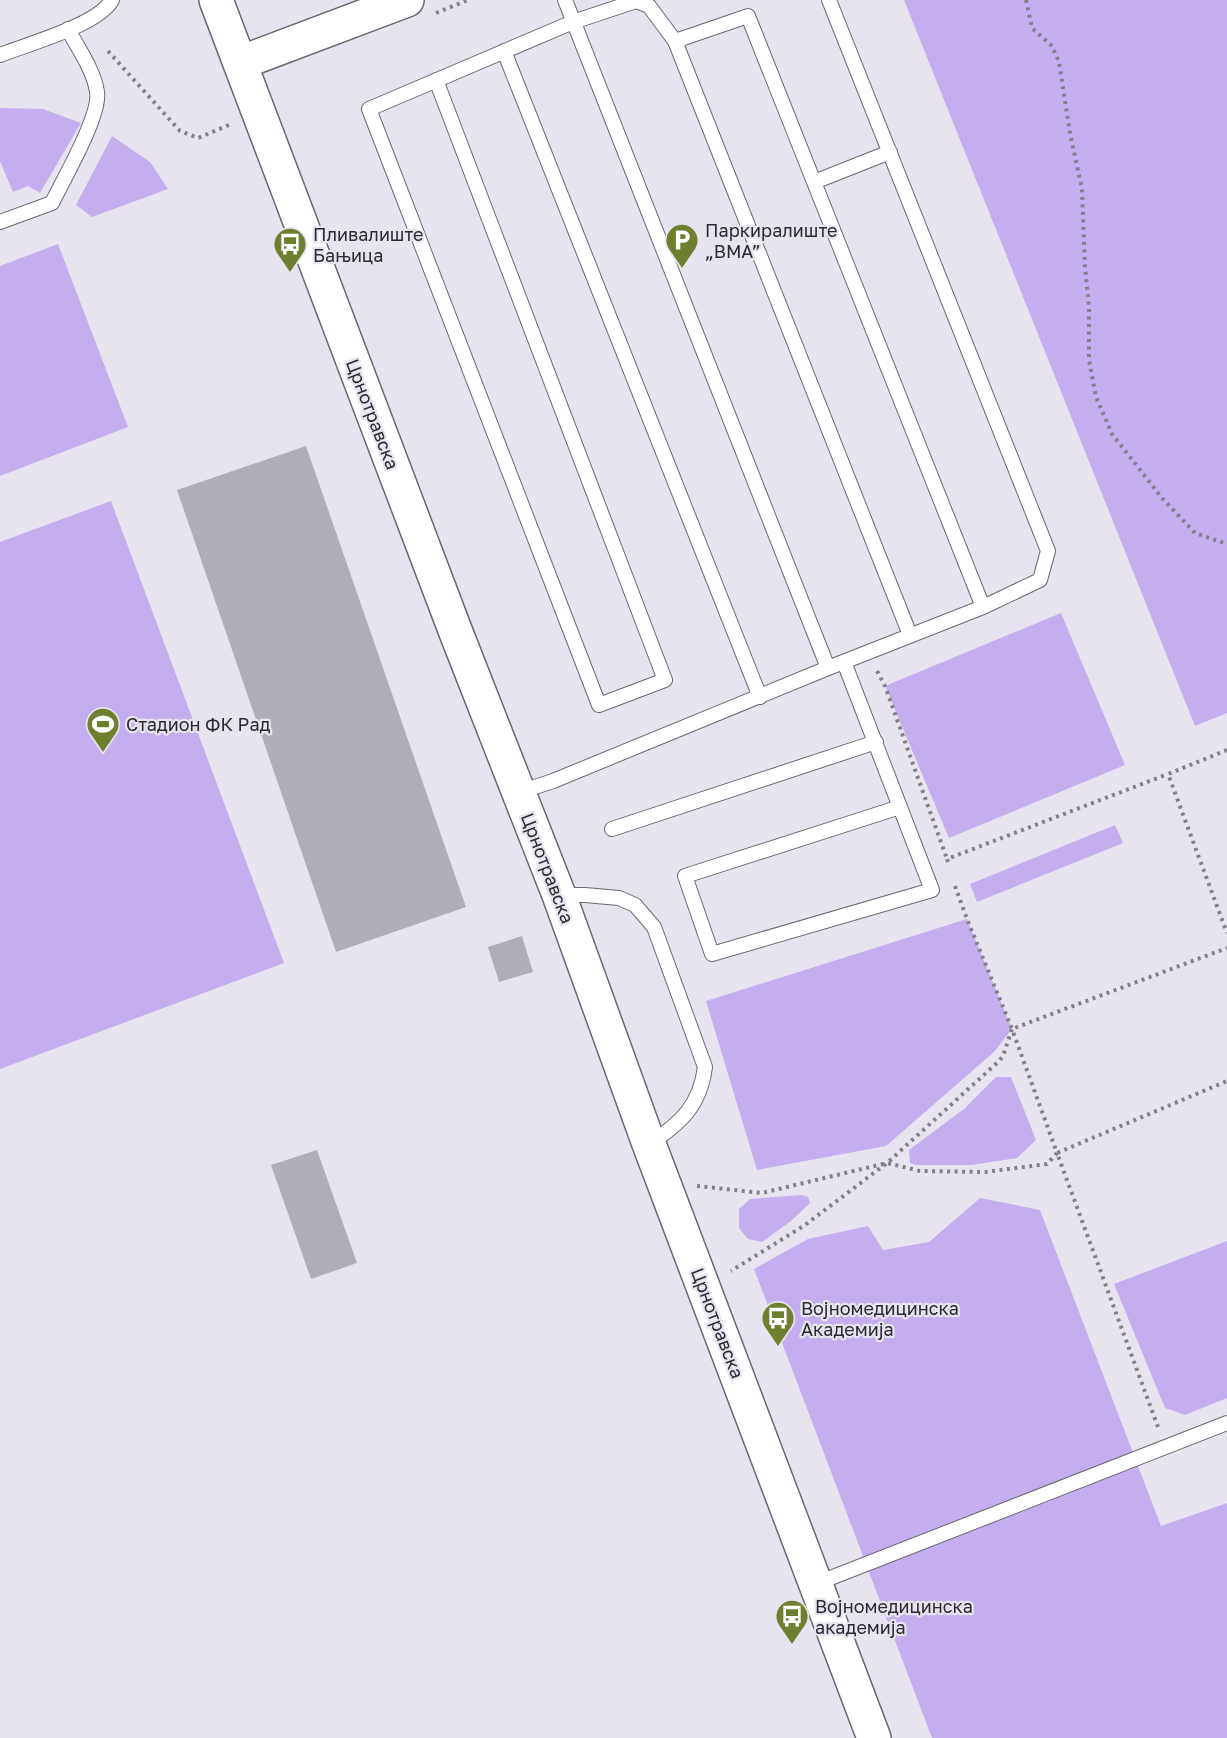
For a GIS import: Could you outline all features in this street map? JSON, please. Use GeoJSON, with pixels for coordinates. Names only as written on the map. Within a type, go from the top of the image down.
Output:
{"type":"FeatureCollection","features":[{"type":"Feature","properties":{"kind":"main road","name":"Црнотравска"},"geometry":{"type":"LineString","coordinates":[[216,0],[451,619],[559,895],[649,1144],[874,1738]]}},
{"type":"Feature","properties":{"kind":"main road"},"geometry":{"type":"LineString","coordinates":[[240,63],[407,0]]}},
{"type":"Feature","properties":{"kind":"lane"},"geometry":{"type":"LineString","coordinates":[[0,56],[83,24],[108,7],[112,0]]}},
{"type":"Feature","properties":{"kind":"lane"},"geometry":{"type":"LineString","coordinates":[[565,0],[828,668]]}},
{"type":"Feature","properties":{"kind":"lane"},"geometry":{"type":"LineString","coordinates":[[520,792],[553,781],[828,668],[868,654],[983,607],[1040,580],[1048,551],[829,0]]}},
{"type":"Feature","properties":{"kind":"lane"},"geometry":{"type":"LineString","coordinates":[[436,80],[665,680],[599,705],[369,109],[436,80],[504,51],[573,22],[636,1],[649,6],[675,41],[910,635]]}},
{"type":"Feature","properties":{"kind":"lane"},"geometry":{"type":"LineString","coordinates":[[675,41],[748,16],[983,607]]}},
{"type":"Feature","properties":{"kind":"lane"},"geometry":{"type":"LineString","coordinates":[[1,218],[52,203],[94,115],[98,94],[92,74],[68,29]]}},
{"type":"Feature","properties":{"kind":"lane"},"geometry":{"type":"LineString","coordinates":[[504,51],[760,696]]}},
{"type":"Feature","properties":{"kind":"lane"},"geometry":{"type":"LineString","coordinates":[[814,183],[890,152]]}},
{"type":"Feature","properties":{"kind":"lane"},"geometry":{"type":"LineString","coordinates":[[844,662],[876,742],[932,890],[711,954],[685,876],[900,807]]}},
{"type":"Feature","properties":{"kind":"lane"},"geometry":{"type":"LineString","coordinates":[[612,829],[876,742]]}},
{"type":"Feature","properties":{"kind":"lane"},"geometry":{"type":"LineString","coordinates":[[559,895],[619,898],[635,905],[654,927],[705,1067],[703,1085],[698,1098],[673,1128],[649,1144]]}},
{"type":"Feature","properties":{"kind":"lane"},"geometry":{"type":"LineString","coordinates":[[815,1584],[1227,1423]]}},
{"type":"Feature","properties":{"kind":"path"},"geometry":{"type":"LineString","coordinates":[[1026,0],[1032,28],[1052,46],[1059,62],[1070,133],[1082,189],[1089,307],[1089,360],[1096,397],[1112,434],[1162,498],[1195,533],[1227,544]]}},
{"type":"Feature","properties":{"kind":"path"},"geometry":{"type":"LineString","coordinates":[[83,24],[180,131],[198,138],[234,123]]}},
{"type":"Feature","properties":{"kind":"path"},"geometry":{"type":"LineString","coordinates":[[868,654],[885,686],[950,868]]}},
{"type":"Feature","properties":{"kind":"path"},"geometry":{"type":"LineString","coordinates":[[947,859],[1227,750]]}},
{"type":"Feature","properties":{"kind":"path"},"geometry":{"type":"LineString","coordinates":[[1168,774],[1227,933]]}},
{"type":"Feature","properties":{"kind":"path"},"geometry":{"type":"LineString","coordinates":[[953,878],[1012,1029],[1166,1447]]}},
{"type":"Feature","properties":{"kind":"path"},"geometry":{"type":"LineString","coordinates":[[1012,1029],[1227,948]]}},
{"type":"Feature","properties":{"kind":"path"},"geometry":{"type":"LineString","coordinates":[[727,1274],[805,1225],[887,1163],[998,1062],[1003,1056],[1012,1029]]}},
{"type":"Feature","properties":{"kind":"path"},"geometry":{"type":"LineString","coordinates":[[694,1186],[762,1192],[887,1163],[920,1171],[985,1172],[1047,1164],[1057,1154],[1227,1081]]}},
{"type":"Feature","properties":{"kind":"shaded area"},"geometry":{"type":"Polygon","coordinates":[[[904,0],[1227,0],[1227,713],[1195,726],[904,0]]]}},
{"type":"Feature","properties":{"kind":"shaded area"},"geometry":{"type":"Polygon","coordinates":[[[0,108],[43,109],[81,123],[40,193],[28,186],[13,192],[0,161],[0,108]]]}},
{"type":"Feature","properties":{"kind":"shaded area"},"geometry":{"type":"Polygon","coordinates":[[[112,136],[150,162],[168,189],[92,217],[76,205],[112,136]]]}},
{"type":"Feature","properties":{"kind":"shaded area"},"geometry":{"type":"Polygon","coordinates":[[[58,244],[128,427],[0,476],[0,266],[58,244]]]}},
{"type":"Feature","properties":{"kind":"shaded area","name":"Стадион ФК Рад"},"geometry":{"type":"Polygon","coordinates":[[[111,501],[284,963],[0,1069],[0,542],[111,501]]]}},
{"type":"Feature","properties":{"kind":"shaded area"},"geometry":{"type":"Polygon","coordinates":[[[1061,613],[1125,765],[949,838],[885,686],[1061,613]]]}},
{"type":"Feature","properties":{"kind":"shaded area"},"geometry":{"type":"Polygon","coordinates":[[[1115,825],[1123,843],[977,902],[970,884],[1115,825]]]}},
{"type":"Feature","properties":{"kind":"shaded area"},"geometry":{"type":"Polygon","coordinates":[[[967,919],[1012,1029],[994,1052],[886,1146],[757,1170],[706,1001],[967,919]]]}},
{"type":"Feature","properties":{"kind":"shaded area"},"geometry":{"type":"Polygon","coordinates":[[[996,1077],[1011,1077],[1036,1140],[1017,1158],[972,1165],[916,1165],[910,1163],[909,1150],[964,1109],[996,1077]]]}},
{"type":"Feature","properties":{"kind":"shaded area"},"geometry":{"type":"Polygon","coordinates":[[[802,1195],[808,1197],[810,1203],[791,1221],[762,1242],[748,1239],[739,1228],[739,1209],[750,1199],[802,1195]]]}},
{"type":"Feature","properties":{"kind":"shaded area"},"geometry":{"type":"Polygon","coordinates":[[[980,1198],[1040,1210],[1161,1526],[1227,1503],[1227,1738],[932,1738],[754,1269],[808,1239],[868,1226],[883,1250],[929,1242],[980,1198]]]}},
{"type":"Feature","properties":{"kind":"shaded area"},"geometry":{"type":"Polygon","coordinates":[[[1227,1241],[1227,1398],[1185,1415],[1165,1408],[1114,1284],[1227,1241]]]}},
{"type":"Feature","properties":{"kind":"building"},"geometry":{"type":"Polygon","coordinates":[[[306,446],[466,907],[336,952],[177,490],[306,446]]]}},
{"type":"Feature","properties":{"kind":"building"},"geometry":{"type":"Polygon","coordinates":[[[522,936],[533,972],[499,982],[488,947],[522,936]]]}},
{"type":"Feature","properties":{"kind":"building"},"geometry":{"type":"Polygon","coordinates":[[[317,1150],[357,1263],[311,1279],[271,1165],[317,1150]]]}},
{"type":"Feature","properties":{"kind":"place","name":"Паркиралиште „ВМА”"},"geometry":{"type":"Point","coordinates":[682,269]}},
{"type":"Feature","properties":{"kind":"place","name":"Пливалиште Бањица"},"geometry":{"type":"Point","coordinates":[290,273]}},
{"type":"Feature","properties":{"kind":"place","name":"Стадион ФК Рад"},"geometry":{"type":"Point","coordinates":[103,753]}},
{"type":"Feature","properties":{"kind":"place","name":"Војномедицинска Академија"},"geometry":{"type":"Point","coordinates":[778,1347]}},
{"type":"Feature","properties":{"kind":"place","name":"Војномедицинска академија"},"geometry":{"type":"Point","coordinates":[792,1645]}}]}
